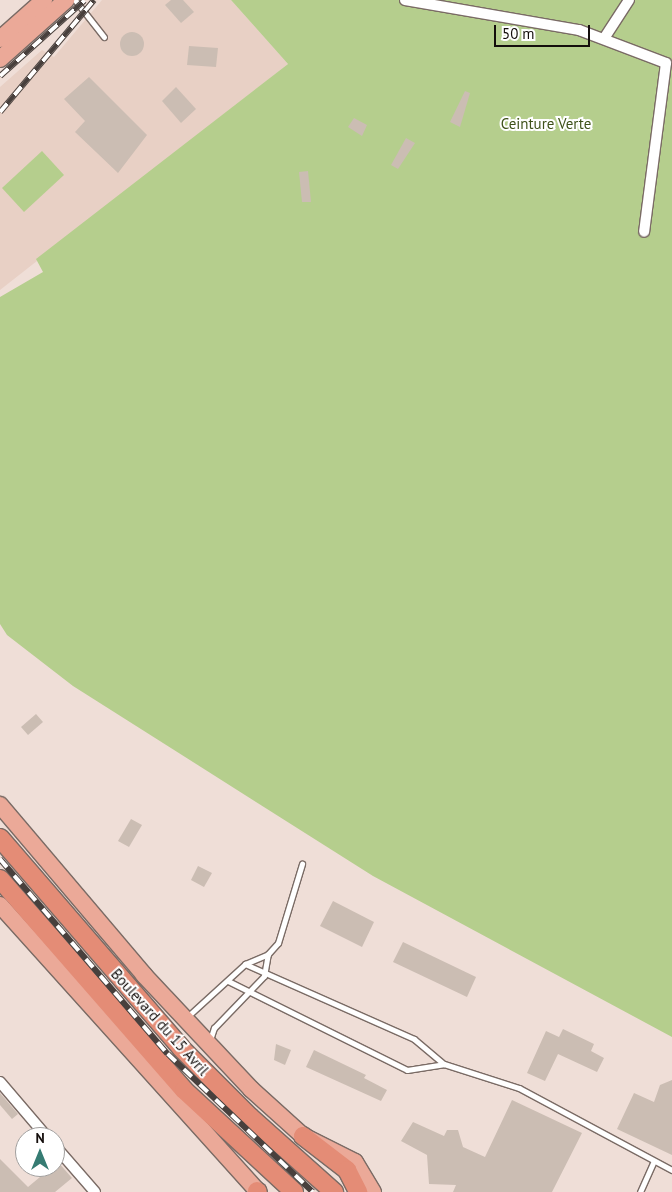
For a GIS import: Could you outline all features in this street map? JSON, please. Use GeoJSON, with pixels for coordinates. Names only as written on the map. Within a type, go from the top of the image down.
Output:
{"type":"FeatureCollection","features":[{"type":"Feature","properties":{"kind":"highway","name":"Boulevard du 15 Avril"},"geometry":{"type":"LineString","coordinates":[[0,838],[181,1048],[250,1117],[334,1192]]}},
{"type":"Feature","properties":{"kind":"highway","name":"Boulevard du 15 Avril"},"geometry":{"type":"LineString","coordinates":[[0,879],[184,1090],[294,1192]]}},
{"type":"Feature","properties":{"kind":"highway"},"geometry":{"type":"LineString","coordinates":[[303,1136],[347,1170],[358,1192]]}},
{"type":"Feature","properties":{"kind":"main road"},"geometry":{"type":"LineString","coordinates":[[0,59],[66,0]]}},
{"type":"Feature","properties":{"kind":"main road"},"geometry":{"type":"LineString","coordinates":[[0,40],[39,2]]}},
{"type":"Feature","properties":{"kind":"main road","name":"Boulevard du 15 Avril"},"geometry":{"type":"LineString","coordinates":[[0,806],[185,1019],[208,1044],[303,1136]]}},
{"type":"Feature","properties":{"kind":"main road"},"geometry":{"type":"LineString","coordinates":[[0,905],[258,1192]]}},
{"type":"Feature","properties":{"kind":"main road"},"geometry":{"type":"LineString","coordinates":[[303,1136],[343,1153],[373,1192]]}},
{"type":"Feature","properties":{"kind":"street"},"geometry":{"type":"LineString","coordinates":[[404,0],[605,37],[666,63],[644,232]]}},
{"type":"Feature","properties":{"kind":"street"},"geometry":{"type":"LineString","coordinates":[[605,37],[629,0]]}},
{"type":"Feature","properties":{"kind":"street"},"geometry":{"type":"LineString","coordinates":[[0,1082],[38,1127]]}},
{"type":"Feature","properties":{"kind":"street"},"geometry":{"type":"LineString","coordinates":[[65,1158],[94,1192]]}},
{"type":"Feature","properties":{"kind":"lane"},"geometry":{"type":"LineString","coordinates":[[75,0],[104,37]]}},
{"type":"Feature","properties":{"kind":"lane"},"geometry":{"type":"LineString","coordinates":[[185,1019],[245,964],[268,954],[278,943],[302,864]]}},
{"type":"Feature","properties":{"kind":"lane"},"geometry":{"type":"LineString","coordinates":[[208,1044],[214,1028],[250,995],[264,976],[268,954]]}},
{"type":"Feature","properties":{"kind":"lane"},"geometry":{"type":"LineString","coordinates":[[245,964],[264,976],[414,1039],[444,1064],[519,1088],[672,1170]]}},
{"type":"Feature","properties":{"kind":"lane"},"geometry":{"type":"LineString","coordinates":[[228,981],[250,995],[407,1070],[444,1064]]}},
{"type":"Feature","properties":{"kind":"lane"},"geometry":{"type":"LineString","coordinates":[[640,1192],[654,1161]]}},
{"type":"Feature","properties":{"kind":"shaded area"},"geometry":{"type":"Polygon","coordinates":[[[102,0],[231,0],[288,64],[0,290],[0,87],[42,50],[54,57],[102,0]]]}},
{"type":"Feature","properties":{"kind":"green space","name":"Ceinture Verte"},"geometry":{"type":"Polygon","coordinates":[[[231,0],[672,0],[672,1037],[373,876],[73,686],[7,635],[0,624],[0,297],[43,272],[36,259],[288,64],[231,0]]]}},
{"type":"Feature","properties":{"kind":"green space"},"geometry":{"type":"Polygon","coordinates":[[[42,151],[64,175],[24,212],[2,188],[42,151]]]}},
{"type":"Feature","properties":{"kind":"building"},"geometry":{"type":"Polygon","coordinates":[[[171,0],[183,0],[194,12],[181,23],[165,5],[171,0]]]}},
{"type":"Feature","properties":{"kind":"building"},"geometry":{"type":"Polygon","coordinates":[[[132,32],[140,36],[144,44],[140,52],[132,56],[124,52],[120,44],[124,36],[132,32]]]}},
{"type":"Feature","properties":{"kind":"building"},"geometry":{"type":"Polygon","coordinates":[[[189,46],[218,48],[216,67],[187,65],[189,46]]]}},
{"type":"Feature","properties":{"kind":"building"},"geometry":{"type":"Polygon","coordinates":[[[89,77],[147,135],[118,173],[75,132],[85,121],[64,99],[89,77]]]}},
{"type":"Feature","properties":{"kind":"building"},"geometry":{"type":"Polygon","coordinates":[[[176,87],[196,109],[181,123],[162,101],[176,87]]]}},
{"type":"Feature","properties":{"kind":"building"},"geometry":{"type":"Polygon","coordinates":[[[465,91],[470,93],[460,127],[450,122],[465,91]]]}},
{"type":"Feature","properties":{"kind":"building"},"geometry":{"type":"Polygon","coordinates":[[[354,118],[367,125],[362,136],[348,127],[354,118]]]}},
{"type":"Feature","properties":{"kind":"building"},"geometry":{"type":"Polygon","coordinates":[[[406,138],[415,143],[398,169],[391,165],[406,138]]]}},
{"type":"Feature","properties":{"kind":"building"},"geometry":{"type":"Polygon","coordinates":[[[308,171],[311,202],[302,202],[299,172],[308,171]]]}},
{"type":"Feature","properties":{"kind":"building"},"geometry":{"type":"Polygon","coordinates":[[[36,714],[43,722],[28,735],[21,727],[36,714]]]}},
{"type":"Feature","properties":{"kind":"building"},"geometry":{"type":"Polygon","coordinates":[[[131,819],[142,825],[129,847],[118,841],[131,819]]]}},
{"type":"Feature","properties":{"kind":"building"},"geometry":{"type":"Polygon","coordinates":[[[198,866],[212,873],[204,887],[191,880],[198,866]]]}},
{"type":"Feature","properties":{"kind":"building"},"geometry":{"type":"Polygon","coordinates":[[[333,901],[374,922],[362,947],[320,926],[333,901]]]}},
{"type":"Feature","properties":{"kind":"building"},"geometry":{"type":"Polygon","coordinates":[[[403,942],[476,977],[467,997],[393,962],[403,942]]]}},
{"type":"Feature","properties":{"kind":"building"},"geometry":{"type":"Polygon","coordinates":[[[563,1029],[594,1044],[591,1051],[604,1058],[597,1072],[558,1054],[545,1081],[527,1073],[546,1031],[559,1037],[563,1029]]]}},
{"type":"Feature","properties":{"kind":"building"},"geometry":{"type":"Polygon","coordinates":[[[276,1044],[291,1050],[285,1065],[274,1060],[276,1044]]]}},
{"type":"Feature","properties":{"kind":"building"},"geometry":{"type":"Polygon","coordinates":[[[314,1050],[366,1075],[364,1078],[387,1090],[381,1101],[306,1067],[314,1050]]]}},
{"type":"Feature","properties":{"kind":"building"},"geometry":{"type":"Polygon","coordinates":[[[672,1080],[672,1155],[617,1129],[634,1093],[654,1102],[660,1085],[672,1080]]]}},
{"type":"Feature","properties":{"kind":"building"},"geometry":{"type":"Polygon","coordinates":[[[0,1093],[18,1114],[12,1119],[0,1105],[0,1093]]]}},
{"type":"Feature","properties":{"kind":"building"},"geometry":{"type":"Polygon","coordinates":[[[512,1100],[582,1133],[552,1192],[453,1192],[456,1185],[429,1184],[427,1155],[401,1141],[413,1122],[444,1136],[447,1130],[458,1130],[463,1147],[485,1157],[512,1100]]]}},
{"type":"Feature","properties":{"kind":"building"},"geometry":{"type":"Polygon","coordinates":[[[0,1159],[15,1174],[15,1177],[18,1177],[28,1187],[40,1177],[65,1177],[65,1170],[72,1178],[55,1192],[0,1192],[0,1159]]]}},
{"type":"Feature","properties":{"kind":"railway"},"geometry":{"type":"LineString","coordinates":[[0,112],[94,0]]}},
{"type":"Feature","properties":{"kind":"railway"},"geometry":{"type":"LineString","coordinates":[[0,76],[84,1]]}},
{"type":"Feature","properties":{"kind":"railway"},"geometry":{"type":"LineString","coordinates":[[0,859],[168,1054],[313,1192]]}}]}
